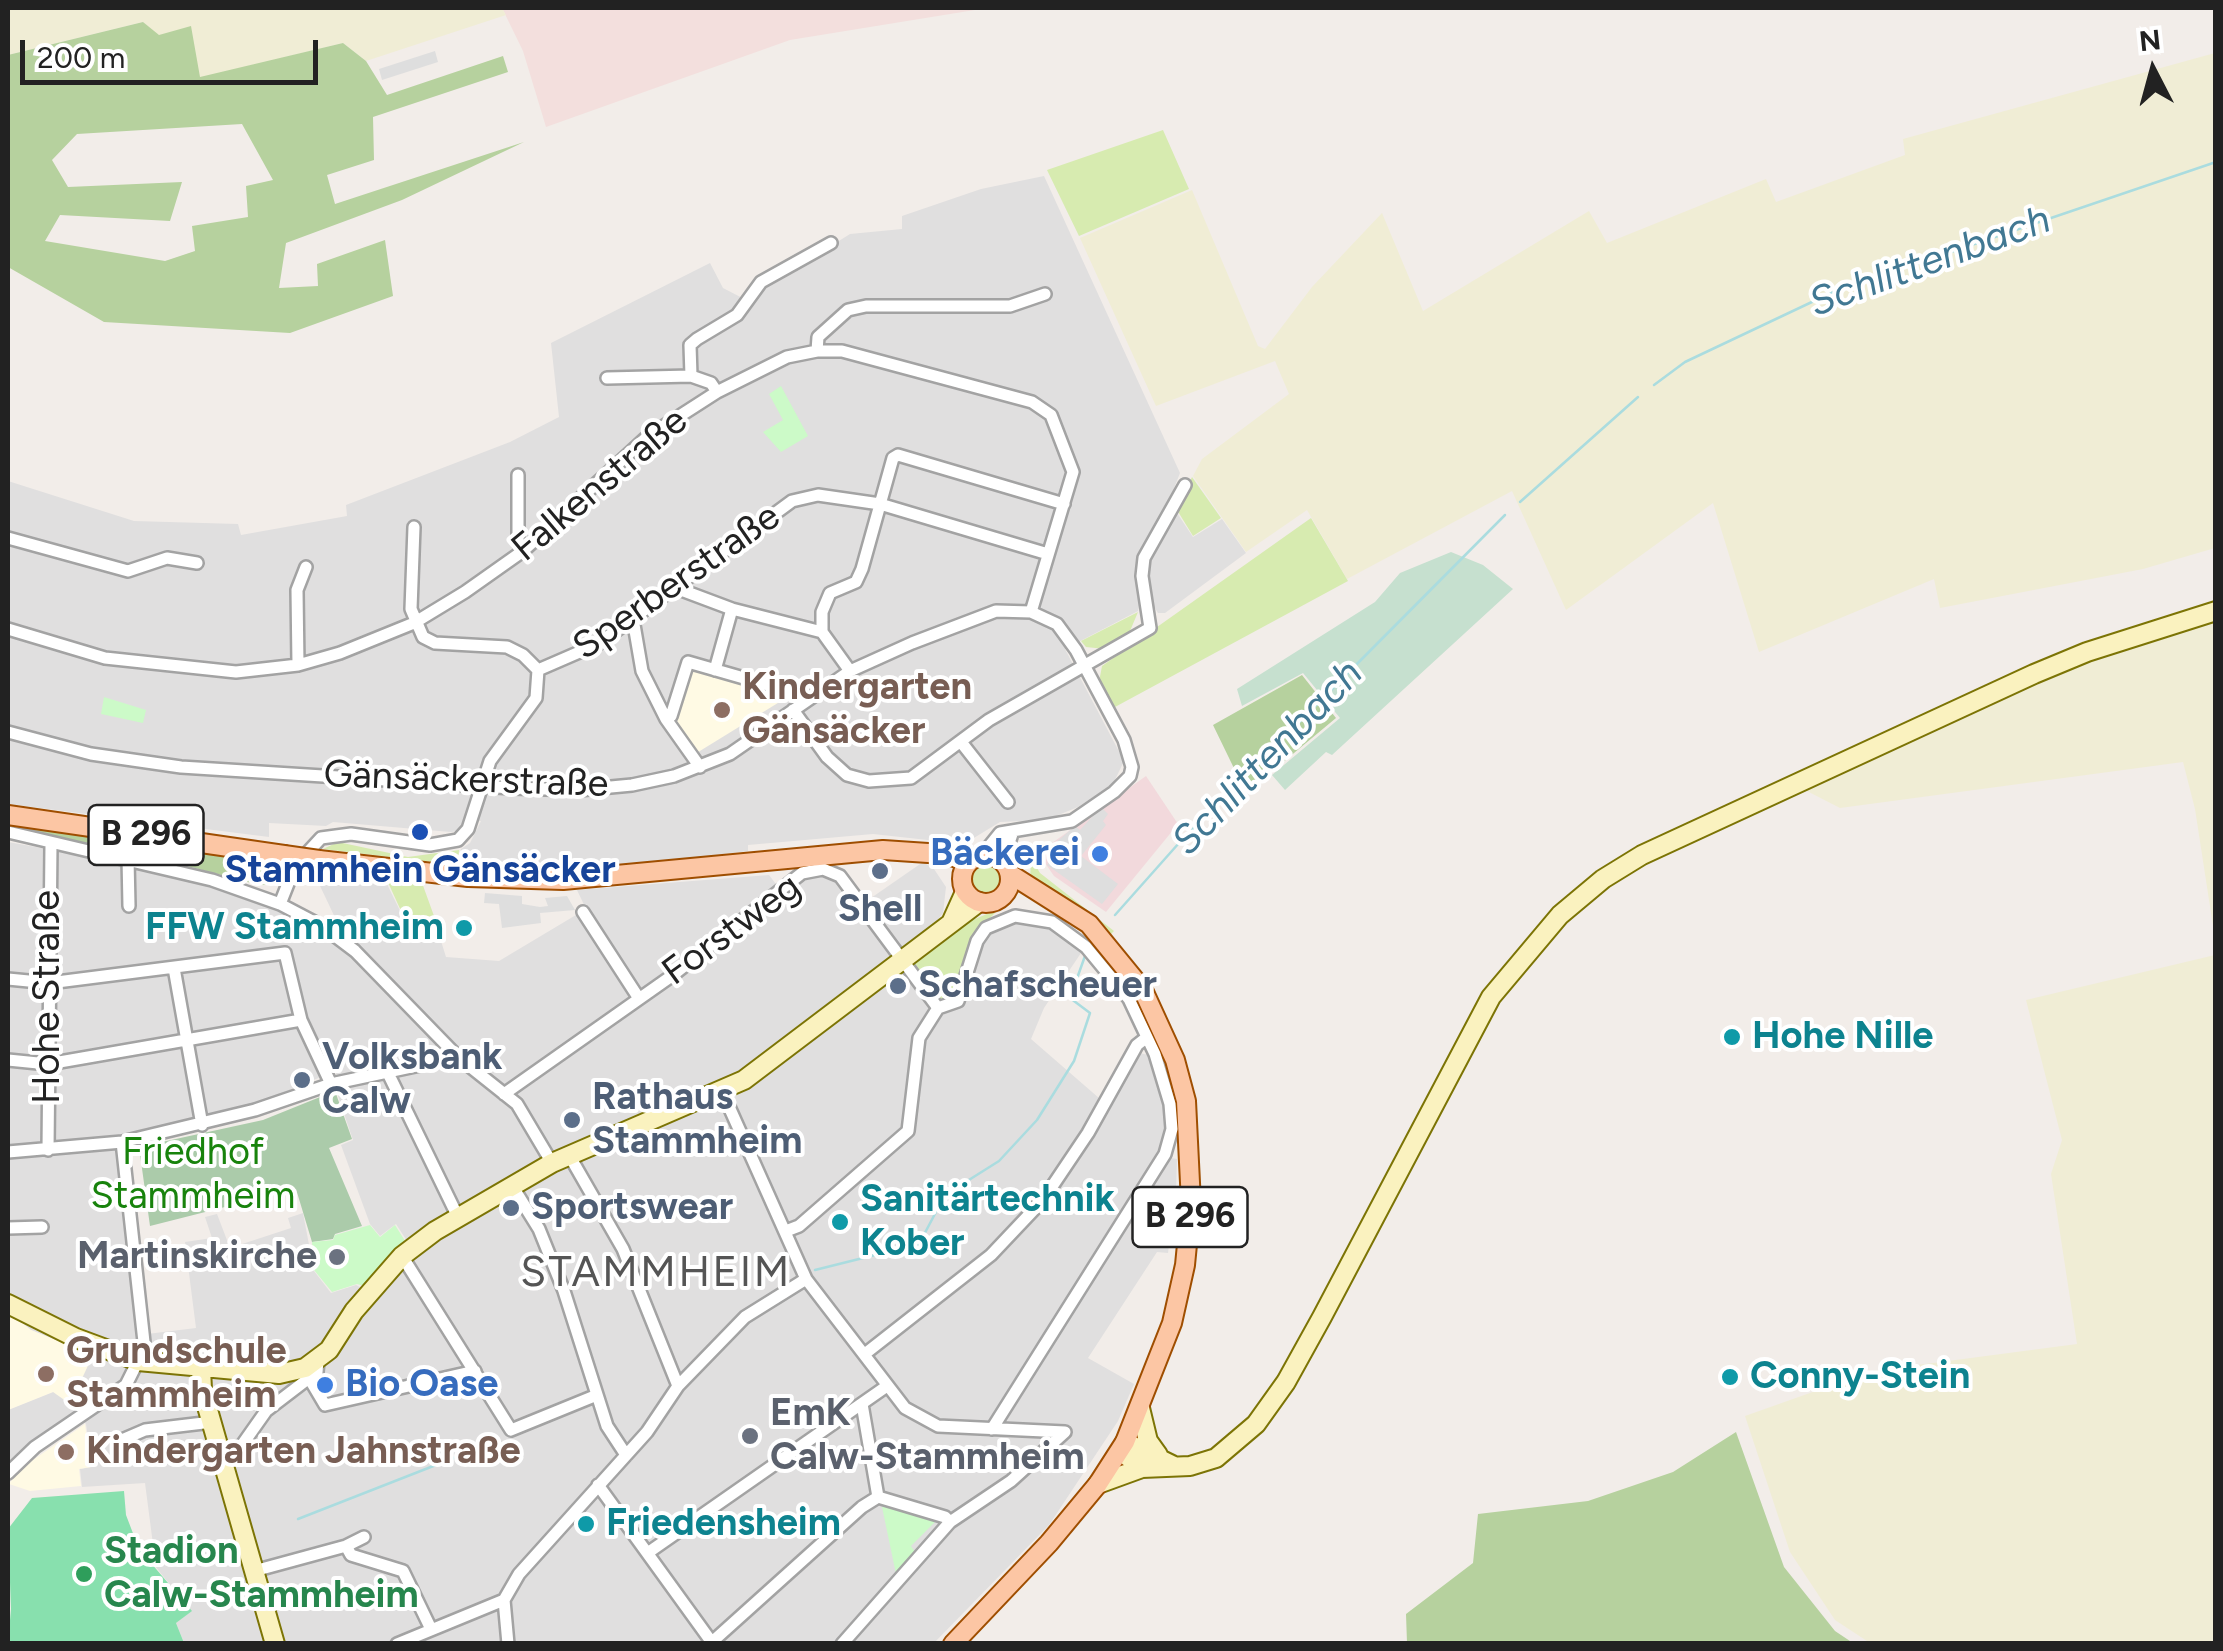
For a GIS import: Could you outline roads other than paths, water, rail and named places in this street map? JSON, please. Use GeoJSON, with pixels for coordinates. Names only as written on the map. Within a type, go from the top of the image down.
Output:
{"type":"FeatureCollection","features":[{"type":"Feature","properties":{"kind":"main road","name":"B 296"},"geometry":{"type":"LineString","coordinates":[[8,815],[318,860],[468,877],[563,880],[883,850],[971,863],[1055,899],[1089,924],[1143,990],[1175,1060],[1186,1102],[1191,1203],[1185,1265],[1172,1324],[1125,1442],[1098,1484],[1049,1543],[953,1644]]}},
{"type":"Feature","properties":{"kind":"main road"},"geometry":{"type":"LineString","coordinates":[[971,863],[972,897],[994,902],[1007,876]]}},
{"type":"Feature","properties":{"kind":"street"},"geometry":{"type":"LineString","coordinates":[[691,376],[690,345],[696,339],[737,315],[761,282],[831,243]]}},
{"type":"Feature","properties":{"kind":"street"},"geometry":{"type":"LineString","coordinates":[[816,351],[818,338],[848,310],[866,306],[1010,306],[1045,294]]}},
{"type":"Feature","properties":{"kind":"street","name":"Falkenstraße"},"geometry":{"type":"LineString","coordinates":[[8,629],[105,658],[150,664],[236,672],[298,665],[414,623],[523,551],[620,460],[716,392],[787,357],[816,351],[842,351],[1032,402],[1051,415],[1072,461],[1064,504],[1031,612]]}},
{"type":"Feature","properties":{"kind":"street"},"geometry":{"type":"LineString","coordinates":[[607,378],[691,376],[711,383],[716,392]]}},
{"type":"Feature","properties":{"kind":"street"},"geometry":{"type":"LineString","coordinates":[[822,632],[830,593],[856,582],[862,569],[892,462],[898,455],[1064,504]]}},
{"type":"Feature","properties":{"kind":"street"},"geometry":{"type":"LineString","coordinates":[[518,475],[518,542],[523,551]]}},
{"type":"Feature","properties":{"kind":"street"},"geometry":{"type":"LineString","coordinates":[[666,719],[671,716],[688,662],[796,693],[798,706],[827,758],[846,775],[869,782],[910,778],[989,720],[1150,628],[1142,576],[1144,558],[1185,485]]}},
{"type":"Feature","properties":{"kind":"street","name":"Sperberstraße"},"geometry":{"type":"LineString","coordinates":[[538,670],[598,644],[792,501],[818,496],[880,504],[1048,554]]}},
{"type":"Feature","properties":{"kind":"street"},"geometry":{"type":"LineString","coordinates":[[280,904],[295,866],[321,838],[351,834],[447,844],[468,830],[490,761],[536,698],[538,670],[507,647],[435,643],[422,637],[414,623],[414,527]]}},
{"type":"Feature","properties":{"kind":"street"},"geometry":{"type":"LineString","coordinates":[[8,538],[128,571],[168,558],[197,562]]}},
{"type":"Feature","properties":{"kind":"street"},"geometry":{"type":"LineString","coordinates":[[298,665],[297,590],[306,566]]}},
{"type":"Feature","properties":{"kind":"street"},"geometry":{"type":"LineString","coordinates":[[676,588],[732,609],[822,632],[850,671]]}},
{"type":"Feature","properties":{"kind":"street"},"geometry":{"type":"LineString","coordinates":[[715,670],[732,609]]}},
{"type":"Feature","properties":{"kind":"street","name":"Gänsäckerstraße"},"geometry":{"type":"LineString","coordinates":[[8,732],[91,754],[181,767],[580,790],[632,785],[700,768],[730,754],[850,671],[996,611],[1031,612]]}},
{"type":"Feature","properties":{"kind":"street"},"geometry":{"type":"LineString","coordinates":[[1125,1442],[1165,1460],[1190,1466],[1216,1458],[1244,1436],[1272,1404],[1492,998],[1560,915],[1603,879],[1642,855],[2034,674],[2087,652],[2216,611]]}},
{"type":"Feature","properties":{"kind":"street"},"geometry":{"type":"LineString","coordinates":[[971,863],[1000,833],[1072,821],[1130,776],[1131,759],[1124,740],[1085,668],[1056,624],[1031,612]]}},
{"type":"Feature","properties":{"kind":"street"},"geometry":{"type":"LineString","coordinates":[[633,619],[642,671],[666,719],[700,768]]}},
{"type":"Feature","properties":{"kind":"street"},"geometry":{"type":"LineString","coordinates":[[960,742],[1008,802]]}},
{"type":"Feature","properties":{"kind":"street"},"geometry":{"type":"LineString","coordinates":[[1007,876],[1013,831]]}},
{"type":"Feature","properties":{"kind":"street"},"geometry":{"type":"LineString","coordinates":[[8,832],[128,858],[280,904],[322,926],[355,951],[458,1057],[504,1094],[560,1159],[623,1248],[678,1386]]}},
{"type":"Feature","properties":{"kind":"street","name":"Hohe Straße"},"geometry":{"type":"LineString","coordinates":[[48,1150],[51,844]]}},
{"type":"Feature","properties":{"kind":"street"},"geometry":{"type":"LineString","coordinates":[[128,858],[130,906]]}},
{"type":"Feature","properties":{"kind":"street","name":"Forstweg"},"geometry":{"type":"LineString","coordinates":[[504,1094],[673,976],[780,886],[802,873],[824,869],[840,876],[938,1008]]}},
{"type":"Feature","properties":{"kind":"street"},"geometry":{"type":"LineString","coordinates":[[8,1304],[76,1338],[138,1360],[279,1374],[318,1361],[402,1256],[457,1215],[560,1159],[722,1091],[758,1070],[951,924],[972,897]]}},
{"type":"Feature","properties":{"kind":"street","name":"Forstweg"},"geometry":{"type":"LineString","coordinates":[[584,912],[638,997]]}},
{"type":"Feature","properties":{"kind":"street"},"geometry":{"type":"LineString","coordinates":[[786,1231],[799,1226],[908,1131],[912,1063],[919,1038],[938,1008],[958,1001],[976,941],[998,920],[1035,916],[1070,932],[1110,972],[1129,999],[1170,1104],[1169,1145],[1146,1190],[992,1428]]}},
{"type":"Feature","properties":{"kind":"street"},"geometry":{"type":"LineString","coordinates":[[8,979],[49,983],[285,954],[301,1020],[331,1084]]}},
{"type":"Feature","properties":{"kind":"street"},"geometry":{"type":"LineString","coordinates":[[174,968],[202,1125]]}},
{"type":"Feature","properties":{"kind":"street"},"geometry":{"type":"LineString","coordinates":[[8,1060],[48,1064],[188,1043],[301,1020]]}},
{"type":"Feature","properties":{"kind":"street"},"geometry":{"type":"LineString","coordinates":[[866,1353],[991,1255],[1043,1200],[1088,1133],[1137,1045],[1146,1038]]}},
{"type":"Feature","properties":{"kind":"street"},"geometry":{"type":"LineString","coordinates":[[8,1152],[122,1142],[202,1125],[331,1084],[458,1057]]}},
{"type":"Feature","properties":{"kind":"street"},"geometry":{"type":"LineString","coordinates":[[388,1072],[457,1215]]}},
{"type":"Feature","properties":{"kind":"street"},"geometry":{"type":"LineString","coordinates":[[722,1091],[806,1279],[905,1408],[938,1426],[1065,1432],[1010,1481],[950,1522],[842,1644]]}},
{"type":"Feature","properties":{"kind":"street"},"geometry":{"type":"LineString","coordinates":[[8,1472],[35,1446],[126,1385],[138,1360],[144,1342],[122,1142]]}},
{"type":"Feature","properties":{"kind":"street"},"geometry":{"type":"LineString","coordinates":[[511,1184],[539,1229],[607,1426],[626,1455]]}},
{"type":"Feature","properties":{"kind":"street"},"geometry":{"type":"LineString","coordinates":[[8,1228],[42,1227]]}},
{"type":"Feature","properties":{"kind":"street"},"geometry":{"type":"LineString","coordinates":[[402,1256],[511,1430],[597,1395]]}},
{"type":"Feature","properties":{"kind":"street"},"geometry":{"type":"LineString","coordinates":[[508,1644],[504,1600],[519,1574],[648,1432],[678,1386],[744,1317],[806,1279]]}},
{"type":"Feature","properties":{"kind":"street"},"geometry":{"type":"LineString","coordinates":[[223,1456],[242,1445],[266,1411],[317,1372],[318,1361]]}},
{"type":"Feature","properties":{"kind":"street"},"geometry":{"type":"LineString","coordinates":[[201,1369],[212,1422],[275,1644]]}},
{"type":"Feature","properties":{"kind":"street"},"geometry":{"type":"LineString","coordinates":[[309,1378],[325,1405],[475,1371]]}},
{"type":"Feature","properties":{"kind":"street"},"geometry":{"type":"LineString","coordinates":[[648,1552],[887,1386]]}},
{"type":"Feature","properties":{"kind":"street"},"geometry":{"type":"LineString","coordinates":[[254,1394],[266,1411]]}},
{"type":"Feature","properties":{"kind":"street"},"geometry":{"type":"LineString","coordinates":[[862,1404],[878,1497]]}},
{"type":"Feature","properties":{"kind":"street"},"geometry":{"type":"LineString","coordinates":[[1140,1408],[1148,1440],[1165,1460]]}},
{"type":"Feature","properties":{"kind":"street"},"geometry":{"type":"LineString","coordinates":[[124,1439],[145,1430],[212,1422]]}},
{"type":"Feature","properties":{"kind":"street"},"geometry":{"type":"LineString","coordinates":[[1125,1442],[1128,1457],[1142,1468]]}},
{"type":"Feature","properties":{"kind":"street"},"geometry":{"type":"LineString","coordinates":[[1098,1484],[1165,1460]]}},
{"type":"Feature","properties":{"kind":"street"},"geometry":{"type":"LineString","coordinates":[[598,1485],[712,1643],[862,1507],[878,1497],[945,1516],[950,1522]]}},
{"type":"Feature","properties":{"kind":"street"},"geometry":{"type":"LineString","coordinates":[[254,1572],[346,1546],[364,1536]]}},
{"type":"Feature","properties":{"kind":"street"},"geometry":{"type":"LineString","coordinates":[[346,1546],[351,1554],[403,1571],[430,1628]]}},
{"type":"Feature","properties":{"kind":"street"},"geometry":{"type":"LineString","coordinates":[[398,1644],[504,1600]]}},
{"type":"Feature","properties":{"kind":"waterway","name":"Schlittenbach"},"geometry":{"type":"LineString","coordinates":[[1654,385],[1685,362],[1833,292],[2216,162]]}},
{"type":"Feature","properties":{"kind":"waterway","name":"Schlittenbach"},"geometry":{"type":"LineString","coordinates":[[1520,502],[1638,397]]}},
{"type":"Feature","properties":{"kind":"waterway","name":"Schlittenbach"},"geometry":{"type":"LineString","coordinates":[[1115,915],[1179,843],[1505,515]]}},
{"type":"Feature","properties":{"kind":"waterway","name":"Schlittenbach"},"geometry":{"type":"LineString","coordinates":[[815,1270],[919,1244],[945,1195],[999,1161],[1037,1120],[1074,1061],[1090,1013],[1070,998],[1085,956]]}},
{"type":"Feature","properties":{"kind":"waterway","name":"Schlittenbach"},"geometry":{"type":"LineString","coordinates":[[298,1519],[487,1445]]}},
{"type":"Feature","properties":{"kind":"place","name":"Kindergarten Gänsäcker"},"geometry":{"type":"Point","coordinates":[722,710]}},
{"type":"Feature","properties":{"kind":"place","name":"Stammhein Gänsäcker"},"geometry":{"type":"Point","coordinates":[420,832]}},
{"type":"Feature","properties":{"kind":"place","name":"Bäckerei"},"geometry":{"type":"Point","coordinates":[1100,854]}},
{"type":"Feature","properties":{"kind":"place","name":"Shell"},"geometry":{"type":"Point","coordinates":[880,871]}},
{"type":"Feature","properties":{"kind":"place","name":"FFW Stammheim"},"geometry":{"type":"Point","coordinates":[464,928]}},
{"type":"Feature","properties":{"kind":"place","name":"Schafscheuer"},"geometry":{"type":"Point","coordinates":[898,986]}},
{"type":"Feature","properties":{"kind":"place","name":"Hohe Nille"},"geometry":{"type":"Point","coordinates":[1732,1037]}},
{"type":"Feature","properties":{"kind":"place","name":"Volksbank Calw"},"geometry":{"type":"Point","coordinates":[302,1080]}},
{"type":"Feature","properties":{"kind":"place","name":"Rathaus Stammheim"},"geometry":{"type":"Point","coordinates":[572,1120]}},
{"type":"Feature","properties":{"kind":"place","name":"Sportswear"},"geometry":{"type":"Point","coordinates":[511,1208]}},
{"type":"Feature","properties":{"kind":"place","name":"Sanitärtechnik Kober"},"geometry":{"type":"Point","coordinates":[840,1222]}},
{"type":"Feature","properties":{"kind":"place","name":"Martinskirche"},"geometry":{"type":"Point","coordinates":[337,1257]}},
{"type":"Feature","properties":{"kind":"place","name":"Grundschule Stammheim"},"geometry":{"type":"Point","coordinates":[46,1374]}},
{"type":"Feature","properties":{"kind":"place","name":"Conny-Stein"},"geometry":{"type":"Point","coordinates":[1730,1377]}},
{"type":"Feature","properties":{"kind":"place","name":"Bio Oase"},"geometry":{"type":"Point","coordinates":[325,1385]}},
{"type":"Feature","properties":{"kind":"place","name":"EmK Calw-Stammheim"},"geometry":{"type":"Point","coordinates":[750,1436]}},
{"type":"Feature","properties":{"kind":"place","name":"Kindergarten Jahnstraße"},"geometry":{"type":"Point","coordinates":[66,1452]}},
{"type":"Feature","properties":{"kind":"place","name":"Friedensheim"},"geometry":{"type":"Point","coordinates":[586,1524]}},
{"type":"Feature","properties":{"kind":"place","name":"Stadion Calw-Stammheim"},"geometry":{"type":"Point","coordinates":[84,1574]}},
{"type":"Feature","properties":{"kind":"district","name":"STAMMHEIM"},"geometry":{"type":"Point","coordinates":[656,1274]}},
{"type":"Feature","properties":{"kind":"park label","name":"Friedhof Stammheim"},"geometry":{"type":"Point","coordinates":[193,1175]}}]}
